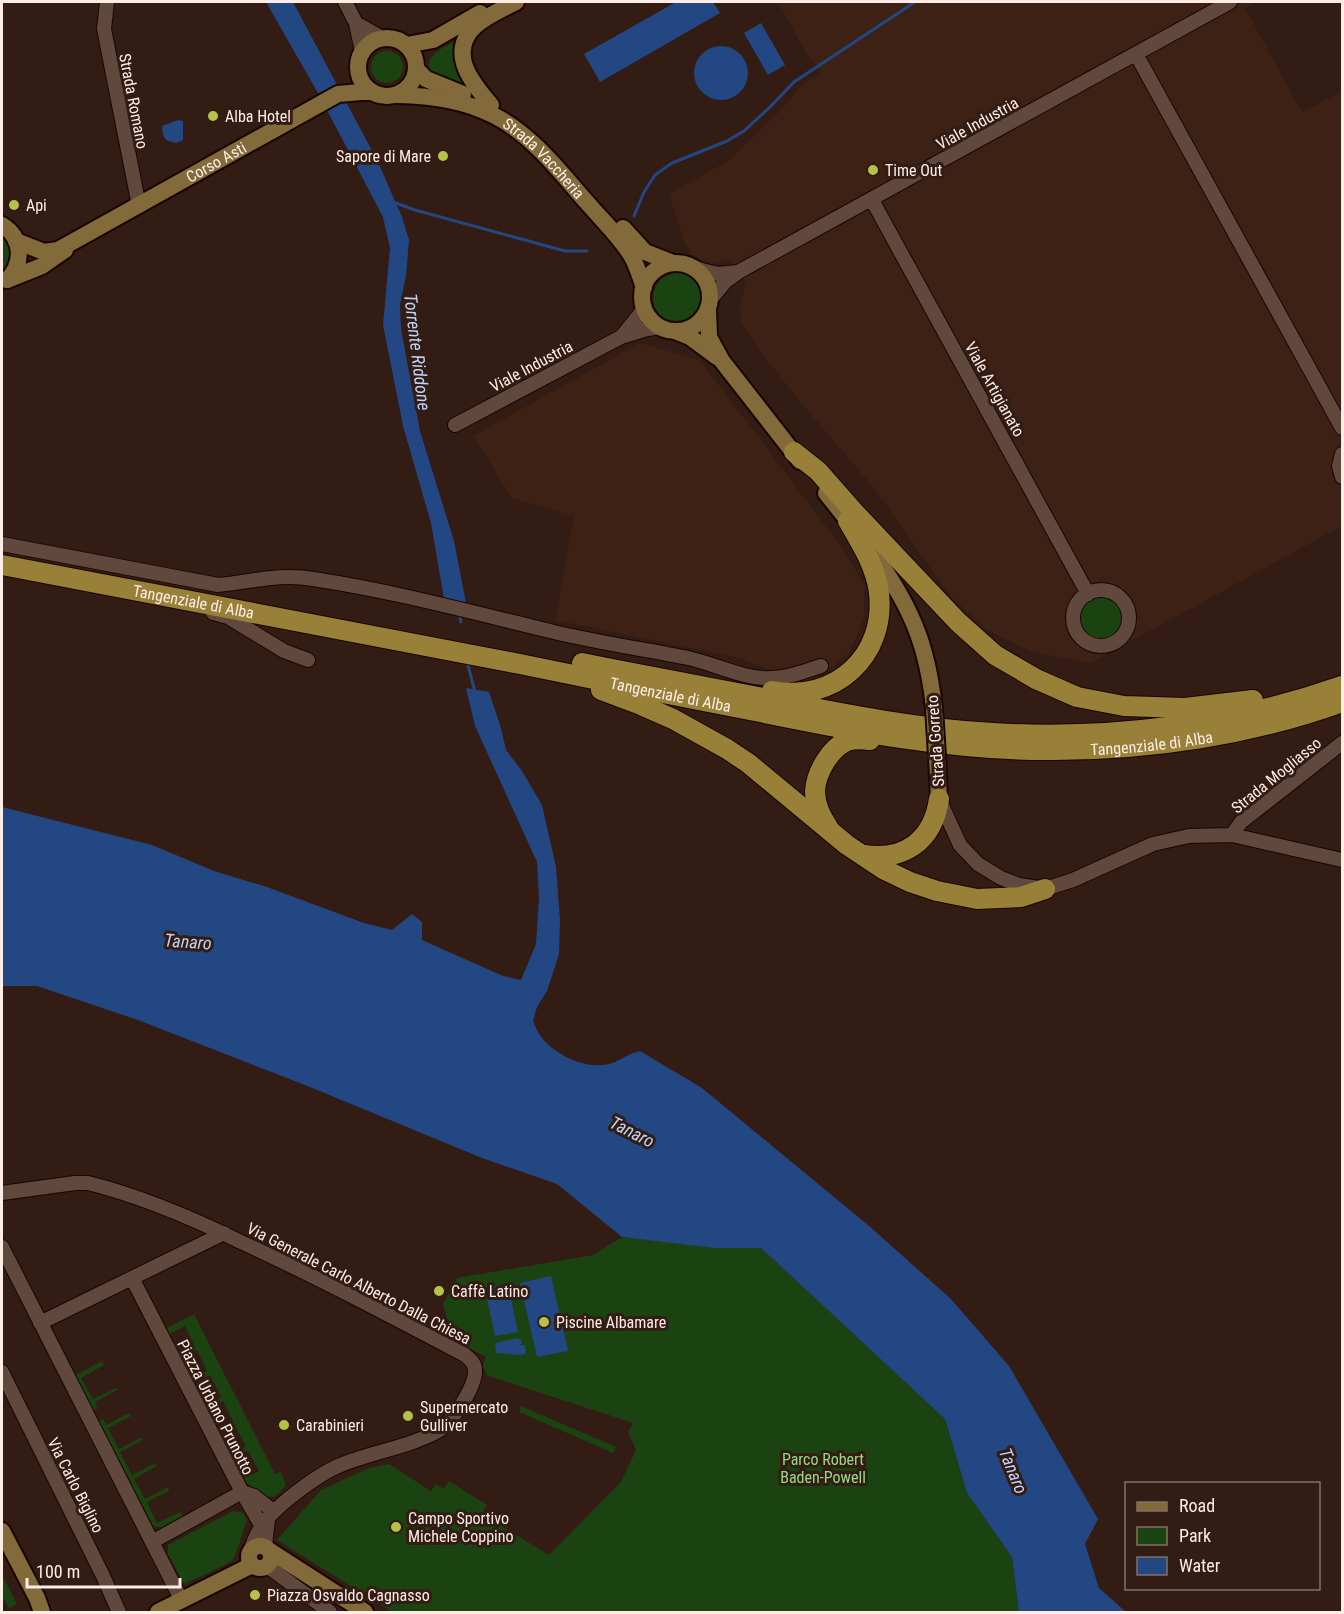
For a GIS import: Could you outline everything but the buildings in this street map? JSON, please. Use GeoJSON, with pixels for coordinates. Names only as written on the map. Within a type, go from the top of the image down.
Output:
{"type":"FeatureCollection","features":[{"type":"Feature","properties":{"kind":"highway"},"geometry":{"type":"LineString","coordinates":[[794,452],[818,471],[958,622],[995,655],[1036,679],[1077,697],[1124,706],[1185,708],[1256,700],[1342,677]]}},
{"type":"Feature","properties":{"kind":"highway"},"geometry":{"type":"LineString","coordinates":[[626,671],[717,681],[780,692],[806,691],[827,685],[846,675],[858,665],[870,649],[877,632],[880,610],[879,590],[867,553],[848,521]]}},
{"type":"Feature","properties":{"kind":"highway","name":"Tangenziale di Alba"},"geometry":{"type":"LineString","coordinates":[[2,552],[516,663],[831,727],[917,741],[1051,750],[1123,746],[1235,732],[1342,702]]}},
{"type":"Feature","properties":{"kind":"highway","name":"Tangenziale di Alba"},"geometry":{"type":"LineString","coordinates":[[2,565],[626,671],[833,712],[920,726],[993,733],[1051,735],[1143,730],[1202,722],[1271,708],[1342,686]]}},
{"type":"Feature","properties":{"kind":"highway"},"geometry":{"type":"LineString","coordinates":[[516,663],[641,705],[704,734],[748,763],[832,834],[883,869],[910,882],[937,891],[977,899],[1020,897],[1045,889]]}},
{"type":"Feature","properties":{"kind":"highway"},"geometry":{"type":"LineString","coordinates":[[832,834],[819,813],[815,789],[819,775],[835,750],[847,741],[858,739],[917,741]]}},
{"type":"Feature","properties":{"kind":"highway"},"geometry":{"type":"LineString","coordinates":[[864,855],[888,856],[910,848],[921,840],[938,808],[939,799]]}},
{"type":"Feature","properties":{"kind":"main road"},"geometry":{"type":"LineString","coordinates":[[433,40],[417,67],[411,85],[398,95],[389,97],[372,93],[341,93],[360,59],[374,41],[390,38],[407,45],[433,40],[499,2]]}},
{"type":"Feature","properties":{"kind":"main road"},"geometry":{"type":"LineString","coordinates":[[491,105],[468,75],[463,58],[464,46],[468,34],[477,24],[516,2]]}},
{"type":"Feature","properties":{"kind":"main road"},"geometry":{"type":"LineString","coordinates":[[407,45],[415,57],[417,67]]}},
{"type":"Feature","properties":{"kind":"main road"},"geometry":{"type":"LineString","coordinates":[[360,59],[361,82],[372,93]]}},
{"type":"Feature","properties":{"kind":"main road","name":"Strada Vaccheria"},"geometry":{"type":"LineString","coordinates":[[417,67],[426,79],[491,105],[518,121],[554,152],[603,204],[637,245],[656,257],[673,263]]}},
{"type":"Feature","properties":{"kind":"main road","name":"Corso Asti"},"geometry":{"type":"LineString","coordinates":[[16,241],[44,252],[58,250],[341,93]]}},
{"type":"Feature","properties":{"kind":"main road","name":"Strada Vaccheria"},"geometry":{"type":"LineString","coordinates":[[398,95],[419,95],[463,102],[515,128],[552,163],[622,242],[632,257],[644,287]]}},
{"type":"Feature","properties":{"kind":"main road"},"geometry":{"type":"LineString","coordinates":[[2,225],[9,230],[19,251],[18,262],[13,274],[4,282]]}},
{"type":"Feature","properties":{"kind":"main road","name":"Corso Asti"},"geometry":{"type":"LineString","coordinates":[[4,282],[42,266],[94,231]]}},
{"type":"Feature","properties":{"kind":"main road"},"geometry":{"type":"LineString","coordinates":[[673,263],[684,263],[694,268],[707,282],[709,305],[703,318],[685,330],[668,329],[648,316],[642,298],[648,278],[655,270],[673,263]]}},
{"type":"Feature","properties":{"kind":"main road","name":"Strada Gorreto"},"geometry":{"type":"LineString","coordinates":[[709,305],[709,337],[722,361],[848,521],[885,570],[902,599],[924,651],[934,708],[939,799]]}},
{"type":"Feature","properties":{"kind":"main road","name":"Strada Gorreto"},"geometry":{"type":"LineString","coordinates":[[668,329],[690,337],[722,361]]}},
{"type":"Feature","properties":{"kind":"main road"},"geometry":{"type":"LineString","coordinates":[[2,1531],[40,1605],[55,1612]]}},
{"type":"Feature","properties":{"kind":"main road"},"geometry":{"type":"LineString","coordinates":[[158,1612],[261,1556],[321,1584],[365,1612]]}},
{"type":"Feature","properties":{"kind":"street","name":"Strada Romano"},"geometry":{"type":"LineString","coordinates":[[107,2],[104,29],[139,206]]}},
{"type":"Feature","properties":{"kind":"street"},"geometry":{"type":"LineString","coordinates":[[345,2],[356,23],[360,59]]}},
{"type":"Feature","properties":{"kind":"street","name":"Viale Industria"},"geometry":{"type":"LineString","coordinates":[[709,305],[717,290],[740,271],[1230,2]]}},
{"type":"Feature","properties":{"kind":"street"},"geometry":{"type":"LineString","coordinates":[[356,23],[381,38]]}},
{"type":"Feature","properties":{"kind":"street"},"geometry":{"type":"LineString","coordinates":[[1136,54],[1342,428]]}},
{"type":"Feature","properties":{"kind":"street","name":"Viale Artigianato"},"geometry":{"type":"LineString","coordinates":[[872,200],[1088,594]]}},
{"type":"Feature","properties":{"kind":"street","name":"Viale Industria"},"geometry":{"type":"LineString","coordinates":[[694,268],[718,274],[740,271]]}},
{"type":"Feature","properties":{"kind":"street","name":"Viale Industria"},"geometry":{"type":"LineString","coordinates":[[621,337],[632,327],[644,309]]}},
{"type":"Feature","properties":{"kind":"street","name":"Viale Industria"},"geometry":{"type":"LineString","coordinates":[[455,424],[621,337],[647,328],[668,329]]}},
{"type":"Feature","properties":{"kind":"street"},"geometry":{"type":"LineString","coordinates":[[1342,454],[1339,466],[1342,477]]}},
{"type":"Feature","properties":{"kind":"street"},"geometry":{"type":"LineString","coordinates":[[2,544],[218,585],[238,584],[266,577],[291,576],[312,579],[469,611],[602,642],[692,659],[753,677],[771,679],[790,676],[821,666]]}},
{"type":"Feature","properties":{"kind":"street"},"geometry":{"type":"LineString","coordinates":[[2,573],[228,617],[284,651],[308,660]]}},
{"type":"Feature","properties":{"kind":"street"},"geometry":{"type":"LineString","coordinates":[[1096,591],[1114,594],[1122,599],[1127,607],[1129,616],[1125,633],[1111,645],[1092,645],[1078,634],[1073,616],[1081,599],[1088,594],[1096,591]]}},
{"type":"Feature","properties":{"kind":"street","name":"Strada Mogliasso"},"geometry":{"type":"LineString","coordinates":[[1232,835],[1241,822],[1342,743]]}},
{"type":"Feature","properties":{"kind":"street","name":"Strada Gorreto"},"geometry":{"type":"LineString","coordinates":[[939,799],[960,845],[978,864],[1001,878],[1019,885],[1045,889],[1073,880],[1153,844],[1190,836],[1232,835],[1342,860]]}},
{"type":"Feature","properties":{"kind":"street","name":"Via Generale Carlo Alberto Dalla Chiesa"},"geometry":{"type":"LineString","coordinates":[[2,1193],[88,1183],[166,1209],[224,1233],[394,1317],[465,1355],[473,1362],[474,1377],[469,1391],[444,1427],[397,1447],[338,1466],[321,1474],[267,1518]]}},
{"type":"Feature","properties":{"kind":"street"},"geometry":{"type":"LineString","coordinates":[[40,1323],[224,1233]]}},
{"type":"Feature","properties":{"kind":"street"},"geometry":{"type":"LineString","coordinates":[[2,1247],[182,1601]]}},
{"type":"Feature","properties":{"kind":"street","name":"Piazza Urbano Prunotto"},"geometry":{"type":"LineString","coordinates":[[132,1278],[242,1492],[152,1542]]}},
{"type":"Feature","properties":{"kind":"street","name":"Via Carlo Biglino"},"geometry":{"type":"LineString","coordinates":[[2,1372],[119,1612]]}},
{"type":"Feature","properties":{"kind":"street"},"geometry":{"type":"LineString","coordinates":[[242,1492],[267,1518],[261,1556],[330,1612]]}},
{"type":"Feature","properties":{"kind":"shaded area"},"geometry":{"type":"Polygon","coordinates":[[[778,2],[1255,2],[1245,8],[1302,112],[1342,91],[1342,526],[1091,663],[1032,652],[987,630],[952,598],[874,488],[796,397],[757,347],[741,322],[740,303],[746,284],[730,259],[712,263],[695,257],[685,244],[669,194],[728,161],[780,111],[803,84],[822,72],[807,55],[778,2]]]}},
{"type":"Feature","properties":{"kind":"shaded area"},"geometry":{"type":"Polygon","coordinates":[[[640,343],[700,360],[837,541],[864,584],[864,616],[849,653],[829,670],[807,682],[734,657],[555,620],[574,516],[512,498],[473,436],[640,343]]]}},
{"type":"Feature","properties":{"kind":"green space"},"geometry":{"type":"Polygon","coordinates":[[[451,43],[460,46],[474,90],[430,72],[431,58],[451,43]]]}},
{"type":"Feature","properties":{"kind":"green space"},"geometry":{"type":"Polygon","coordinates":[[[387,51],[399,55],[403,67],[399,79],[387,83],[375,79],[371,67],[375,55],[387,51]]]}},
{"type":"Feature","properties":{"kind":"green space"},"geometry":{"type":"Polygon","coordinates":[[[2,232],[13,254],[10,265],[2,277],[2,232]]]}},
{"type":"Feature","properties":{"kind":"green space"},"geometry":{"type":"Polygon","coordinates":[[[678,273],[696,280],[703,298],[696,316],[678,323],[660,316],[653,298],[660,280],[678,273]]]}},
{"type":"Feature","properties":{"kind":"green space"},"geometry":{"type":"Polygon","coordinates":[[[1102,594],[1111,596],[1122,605],[1127,619],[1125,628],[1116,639],[1102,644],[1093,642],[1082,633],[1077,619],[1079,610],[1088,599],[1102,594]]]}},
{"type":"Feature","properties":{"kind":"green space","name":"Parco Robert Baden-Powell"},"geometry":{"type":"Polygon","coordinates":[[[622,1237],[761,1248],[945,1419],[967,1493],[1012,1557],[1019,1612],[392,1612],[277,1540],[321,1490],[369,1468],[389,1464],[431,1491],[436,1484],[444,1489],[449,1481],[487,1505],[482,1514],[549,1555],[621,1482],[636,1450],[628,1432],[633,1423],[486,1375],[483,1365],[486,1357],[453,1339],[443,1304],[457,1278],[593,1255],[622,1237]]]}},
{"type":"Feature","properties":{"kind":"green space"},"geometry":{"type":"Polygon","coordinates":[[[194,1314],[275,1474],[281,1472],[286,1486],[274,1497],[263,1496],[242,1479],[259,1471],[248,1451],[231,1459],[229,1455],[246,1446],[235,1426],[219,1433],[217,1429],[233,1421],[223,1401],[206,1409],[204,1405],[221,1397],[210,1375],[193,1384],[191,1380],[207,1371],[197,1350],[178,1358],[176,1354],[194,1345],[185,1326],[166,1336],[163,1330],[194,1314]]]}},
{"type":"Feature","properties":{"kind":"green space"},"geometry":{"type":"Polygon","coordinates":[[[102,1361],[104,1365],[81,1378],[93,1399],[116,1388],[117,1390],[95,1402],[97,1408],[93,1411],[74,1376],[102,1361]]]}},
{"type":"Feature","properties":{"kind":"green space"},"geometry":{"type":"Polygon","coordinates":[[[521,1406],[616,1447],[613,1453],[519,1412],[521,1406]]]}},
{"type":"Feature","properties":{"kind":"green space"},"geometry":{"type":"Polygon","coordinates":[[[129,1413],[131,1416],[108,1428],[119,1449],[142,1437],[143,1440],[120,1452],[132,1475],[155,1463],[157,1466],[134,1479],[145,1499],[168,1487],[169,1491],[147,1502],[157,1523],[180,1512],[183,1516],[162,1527],[155,1527],[152,1524],[99,1421],[103,1419],[106,1425],[129,1413]]]}},
{"type":"Feature","properties":{"kind":"green space"},"geometry":{"type":"Polygon","coordinates":[[[233,1511],[243,1513],[247,1520],[231,1562],[184,1584],[168,1554],[168,1545],[233,1511]]]}},
{"type":"Feature","properties":{"kind":"green space"},"geometry":{"type":"Polygon","coordinates":[[[2,1575],[17,1604],[9,1608],[2,1598],[2,1575]]]}},
{"type":"Feature","properties":{"kind":"water"},"geometry":{"type":"Polygon","coordinates":[[[266,2],[293,2],[378,162],[402,217],[409,240],[406,276],[400,305],[401,329],[420,431],[454,541],[466,603],[444,599],[431,523],[403,426],[383,325],[390,248],[383,217],[318,93],[266,2]]]}},
{"type":"Feature","properties":{"kind":"water"},"geometry":{"type":"Polygon","coordinates":[[[676,2],[713,2],[720,13],[600,82],[584,54],[676,2]]]}},
{"type":"Feature","properties":{"kind":"water"},"geometry":{"type":"Polygon","coordinates":[[[761,23],[785,65],[768,75],[744,33],[761,23]]]}},
{"type":"Feature","properties":{"kind":"water"},"geometry":{"type":"Polygon","coordinates":[[[716,46],[726,46],[736,50],[744,58],[748,73],[744,88],[736,96],[726,100],[716,100],[706,96],[698,88],[694,78],[694,68],[698,58],[706,50],[716,46]]]}},
{"type":"Feature","properties":{"kind":"water"},"geometry":{"type":"Polygon","coordinates":[[[178,120],[183,121],[183,140],[176,143],[166,140],[162,126],[178,120]]]}},
{"type":"Feature","properties":{"kind":"water","name":"Tanaro"},"geometry":{"type":"Polygon","coordinates":[[[466,688],[489,692],[506,750],[522,771],[542,805],[556,867],[560,920],[559,954],[547,991],[537,1007],[533,1021],[541,1036],[566,1057],[585,1064],[605,1065],[640,1051],[702,1088],[868,1225],[951,1299],[1009,1366],[1098,1519],[1085,1544],[1099,1588],[1126,1612],[1019,1612],[1012,1557],[967,1493],[945,1419],[761,1248],[715,1248],[622,1237],[557,1184],[482,1158],[310,1087],[138,1020],[37,986],[2,986],[2,807],[152,845],[214,871],[267,887],[364,923],[392,930],[412,914],[422,922],[422,940],[503,976],[521,980],[536,944],[539,897],[537,862],[475,726],[466,688]]]}},
{"type":"Feature","properties":{"kind":"water"},"geometry":{"type":"Polygon","coordinates":[[[551,1276],[568,1351],[537,1357],[520,1283],[551,1276]]]}},
{"type":"Feature","properties":{"kind":"water"},"geometry":{"type":"Polygon","coordinates":[[[508,1284],[518,1332],[495,1336],[485,1289],[508,1284]]]}},
{"type":"Feature","properties":{"kind":"water"},"geometry":{"type":"Polygon","coordinates":[[[518,1338],[522,1341],[517,1345],[525,1345],[526,1353],[522,1355],[496,1353],[495,1343],[518,1338]]]}},
{"type":"Feature","properties":{"kind":"waterway"},"geometry":{"type":"LineString","coordinates":[[634,216],[644,192],[655,175],[672,163],[727,141],[744,131],[794,82],[915,2]]}},
{"type":"Feature","properties":{"kind":"waterway"},"geometry":{"type":"LineString","coordinates":[[393,202],[565,251],[587,251]]}},
{"type":"Feature","properties":{"kind":"waterway","name":"Torrente Riddone"},"geometry":{"type":"LineString","coordinates":[[459,614],[461,622]]}},
{"type":"Feature","properties":{"kind":"waterway","name":"Torrente Riddone"},"geometry":{"type":"LineString","coordinates":[[468,665],[475,692]]}},
{"type":"Feature","properties":{"kind":"place","name":"Alba Hotel"},"geometry":{"type":"Point","coordinates":[213,116]}},
{"type":"Feature","properties":{"kind":"place","name":"Sapore di Mare"},"geometry":{"type":"Point","coordinates":[443,156]}},
{"type":"Feature","properties":{"kind":"place","name":"Time Out"},"geometry":{"type":"Point","coordinates":[873,170]}},
{"type":"Feature","properties":{"kind":"place","name":"Api"},"geometry":{"type":"Point","coordinates":[14,205]}},
{"type":"Feature","properties":{"kind":"place","name":"Caffè Latino"},"geometry":{"type":"Point","coordinates":[439,1291]}},
{"type":"Feature","properties":{"kind":"place","name":"Piscine Albamare"},"geometry":{"type":"Point","coordinates":[544,1322]}},
{"type":"Feature","properties":{"kind":"place","name":"Supermercato Gulliver"},"geometry":{"type":"Point","coordinates":[408,1416]}},
{"type":"Feature","properties":{"kind":"place","name":"Carabinieri"},"geometry":{"type":"Point","coordinates":[284,1425]}},
{"type":"Feature","properties":{"kind":"place","name":"Campo Sportivo Michele Coppino"},"geometry":{"type":"Point","coordinates":[396,1527]}},
{"type":"Feature","properties":{"kind":"place","name":"Piazza Osvaldo Cagnasso"},"geometry":{"type":"Point","coordinates":[255,1595]}}]}
